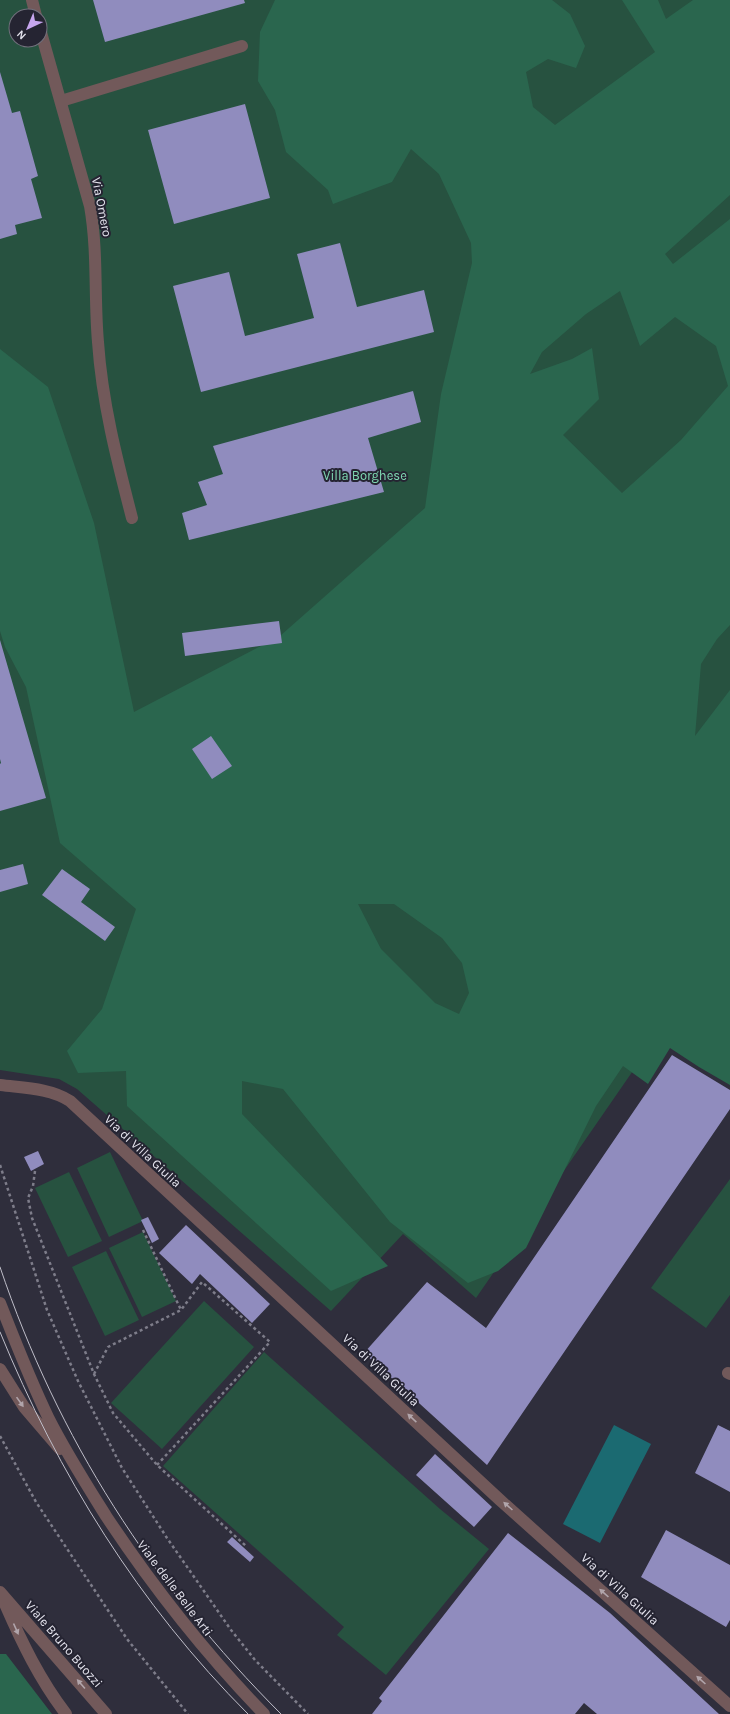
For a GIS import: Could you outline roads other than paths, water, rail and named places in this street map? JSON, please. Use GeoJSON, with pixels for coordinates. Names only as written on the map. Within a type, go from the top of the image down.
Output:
{"type":"FeatureCollection","features":[{"type":"Feature","properties":{"kind":"street"},"geometry":{"type":"LineString","coordinates":[[61,101],[242,46]]}},
{"type":"Feature","properties":{"kind":"street","name":"Via Omero"},"geometry":{"type":"LineString","coordinates":[[46,48],[84,182],[94,231],[98,343],[104,395],[115,450],[132,518]]}},
{"type":"Feature","properties":{"kind":"street","name":"Via di Villa Giulia"},"geometry":{"type":"LineString","coordinates":[[0,1085],[42,1090],[62,1096],[70,1101],[489,1489],[730,1706]]}},
{"type":"Feature","properties":{"kind":"street","name":"Viale delle Belle Arti"},"geometry":{"type":"LineString","coordinates":[[0,1303],[48,1417],[77,1468],[129,1550],[212,1659],[264,1714]]}},
{"type":"Feature","properties":{"kind":"street","name":"Viale delle Belle Arti"},"geometry":{"type":"LineString","coordinates":[[0,1369],[24,1407],[77,1468]]}},
{"type":"Feature","properties":{"kind":"street","name":"Viale Bruno Buozzi"},"geometry":{"type":"LineString","coordinates":[[0,1593],[26,1651],[41,1678],[66,1714]]}},
{"type":"Feature","properties":{"kind":"street","name":"Viale Bruno Buozzi"},"geometry":{"type":"LineString","coordinates":[[0,1593],[106,1714]]}},
{"type":"Feature","properties":{"kind":"tram line"},"geometry":{"type":"LineString","coordinates":[[0,1267],[23,1330],[50,1391],[80,1450],[114,1507],[151,1561],[191,1614],[234,1665],[281,1714]]}},
{"type":"Feature","properties":{"kind":"tram line"},"geometry":{"type":"LineString","coordinates":[[0,1332],[23,1385],[48,1436],[75,1487],[105,1535],[137,1583],[171,1628],[208,1672],[248,1714]]}},
{"type":"Feature","properties":{"kind":"park label","name":"Villa Borghese"},"geometry":{"type":"Point","coordinates":[365,475]}}]}
